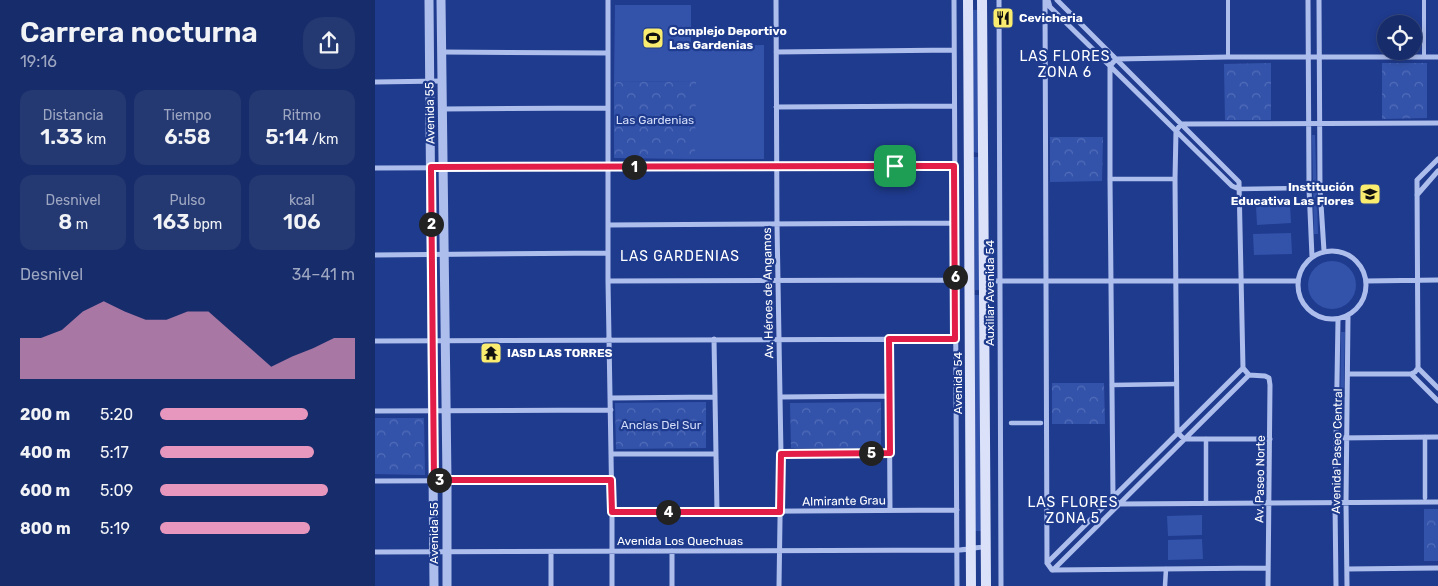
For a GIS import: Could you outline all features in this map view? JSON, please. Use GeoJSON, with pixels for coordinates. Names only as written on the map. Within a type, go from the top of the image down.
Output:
{"type":"FeatureCollection","features":[{"type":"Feature","properties":{"kind":"main road","name":"Avenida 54"},"geometry":{"type":"LineString","coordinates":[[969,0],[971,586]]}},
{"type":"Feature","properties":{"kind":"main road"},"geometry":{"type":"LineString","coordinates":[[982,0],[985,586]]}},
{"type":"Feature","properties":{"kind":"street","name":"Avenida 55"},"geometry":{"type":"LineString","coordinates":[[429,0],[434,586]]}},
{"type":"Feature","properties":{"kind":"street","name":"Avenida 55"},"geometry":{"type":"LineString","coordinates":[[441,0],[447,586]]}},
{"type":"Feature","properties":{"kind":"street"},"geometry":{"type":"LineString","coordinates":[[608,0],[607,167],[612,586]]}},
{"type":"Feature","properties":{"kind":"street","name":"Av. Héroes de Angamos"},"geometry":{"type":"LineString","coordinates":[[776,0],[781,454],[779,586]]}},
{"type":"Feature","properties":{"kind":"street"},"geometry":{"type":"LineString","coordinates":[[954,0],[957,586]]}},
{"type":"Feature","properties":{"kind":"street","name":"Auxiliar Avenida 54"},"geometry":{"type":"LineString","coordinates":[[999,0],[1001,586]]}},
{"type":"Feature","properties":{"kind":"street"},"geometry":{"type":"LineString","coordinates":[[1046,0],[1050,7],[1232,186],[1239,189],[1309,188]]}},
{"type":"Feature","properties":{"kind":"street"},"geometry":{"type":"LineString","coordinates":[[1046,0],[1045,282],[1047,563],[1052,570]]}},
{"type":"Feature","properties":{"kind":"street"},"geometry":{"type":"LineString","coordinates":[[1052,570],[1249,375],[1243,368],[1239,182],[1057,0]]}},
{"type":"Feature","properties":{"kind":"street"},"geometry":{"type":"LineString","coordinates":[[1308,0],[1309,188],[1312,256]]}},
{"type":"Feature","properties":{"kind":"street"},"geometry":{"type":"LineString","coordinates":[[1319,0],[1320,188],[1324,251]]}},
{"type":"Feature","properties":{"kind":"street"},"geometry":{"type":"LineString","coordinates":[[776,52],[954,50]]}},
{"type":"Feature","properties":{"kind":"street"},"geometry":{"type":"LineString","coordinates":[[442,52],[608,52]]}},
{"type":"Feature","properties":{"kind":"street"},"geometry":{"type":"LineString","coordinates":[[1438,57],[1116,59],[1110,66],[1113,497],[1119,504],[1438,502]]}},
{"type":"Feature","properties":{"kind":"street"},"geometry":{"type":"LineString","coordinates":[[375,82],[442,81]]}},
{"type":"Feature","properties":{"kind":"street"},"geometry":{"type":"LineString","coordinates":[[776,107],[954,106]]}},
{"type":"Feature","properties":{"kind":"street"},"geometry":{"type":"LineString","coordinates":[[442,108],[608,108]]}},
{"type":"Feature","properties":{"kind":"street"},"geometry":{"type":"LineString","coordinates":[[1181,124],[1438,123]]}},
{"type":"Feature","properties":{"kind":"street"},"geometry":{"type":"LineString","coordinates":[[1181,124],[1176,132],[1175,179],[1177,432],[1183,439],[1270,439]]}},
{"type":"Feature","properties":{"kind":"street"},"geometry":{"type":"LineString","coordinates":[[1349,374],[1411,374],[1418,368],[1417,180],[1438,160]]}},
{"type":"Feature","properties":{"kind":"street"},"geometry":{"type":"LineString","coordinates":[[375,168],[954,166]]}},
{"type":"Feature","properties":{"kind":"street"},"geometry":{"type":"LineString","coordinates":[[1417,195],[1438,171]]}},
{"type":"Feature","properties":{"kind":"street"},"geometry":{"type":"LineString","coordinates":[[1110,179],[1175,179]]}},
{"type":"Feature","properties":{"kind":"street"},"geometry":{"type":"LineString","coordinates":[[609,225],[954,223]]}},
{"type":"Feature","properties":{"kind":"street"},"geometry":{"type":"LineString","coordinates":[[1324,251],[1340,252],[1348,255],[1360,266],[1366,280],[1362,302],[1348,316],[1338,320],[1327,320],[1317,317],[1301,302],[1298,292],[1297,281],[1305,263],[1312,256],[1324,251]]}},
{"type":"Feature","properties":{"kind":"street"},"geometry":{"type":"LineString","coordinates":[[375,255],[608,253]]}},
{"type":"Feature","properties":{"kind":"street"},"geometry":{"type":"LineString","coordinates":[[608,281],[955,280]]}},
{"type":"Feature","properties":{"kind":"street"},"geometry":{"type":"LineString","coordinates":[[1366,280],[1438,280]]}},
{"type":"Feature","properties":{"kind":"street"},"geometry":{"type":"LineString","coordinates":[[984,282],[1297,281]]}},
{"type":"Feature","properties":{"kind":"street","name":"Avenida Paseo Central"},"geometry":{"type":"LineString","coordinates":[[1347,586],[1348,316]]}},
{"type":"Feature","properties":{"kind":"street","name":"Avenida Paseo Central"},"geometry":{"type":"LineString","coordinates":[[1336,586],[1335,504],[1338,320]]}},
{"type":"Feature","properties":{"kind":"street"},"geometry":{"type":"LineString","coordinates":[[714,339],[717,512]]}},
{"type":"Feature","properties":{"kind":"street"},"geometry":{"type":"LineString","coordinates":[[889,339],[890,510]]}},
{"type":"Feature","properties":{"kind":"street"},"geometry":{"type":"LineString","coordinates":[[375,341],[955,339]]}},
{"type":"Feature","properties":{"kind":"street"},"geometry":{"type":"LineString","coordinates":[[1047,563],[1243,368]]}},
{"type":"Feature","properties":{"kind":"street"},"geometry":{"type":"LineString","coordinates":[[1418,368],[1438,388]]}},
{"type":"Feature","properties":{"kind":"street"},"geometry":{"type":"LineString","coordinates":[[1411,374],[1438,401]]}},
{"type":"Feature","properties":{"kind":"street","name":"Av. Paseo Norte"},"geometry":{"type":"LineString","coordinates":[[1249,375],[1265,376],[1269,378],[1270,385],[1268,586]]}},
{"type":"Feature","properties":{"kind":"street"},"geometry":{"type":"LineString","coordinates":[[1111,384],[1177,384]]}},
{"type":"Feature","properties":{"kind":"street"},"geometry":{"type":"LineString","coordinates":[[610,398],[715,396]]}},
{"type":"Feature","properties":{"kind":"street"},"geometry":{"type":"LineString","coordinates":[[780,397],[889,396]]}},
{"type":"Feature","properties":{"kind":"street"},"geometry":{"type":"LineString","coordinates":[[375,411],[611,410]]}},
{"type":"Feature","properties":{"kind":"street"},"geometry":{"type":"LineString","coordinates":[[1011,423],[1041,423]]}},
{"type":"Feature","properties":{"kind":"street"},"geometry":{"type":"LineString","coordinates":[[1425,437],[1425,498]]}},
{"type":"Feature","properties":{"kind":"street"},"geometry":{"type":"LineString","coordinates":[[1336,438],[1438,437]]}},
{"type":"Feature","properties":{"kind":"street"},"geometry":{"type":"LineString","coordinates":[[1206,439],[1206,504]]}},
{"type":"Feature","properties":{"kind":"street"},"geometry":{"type":"LineString","coordinates":[[781,454],[890,453]]}},
{"type":"Feature","properties":{"kind":"street"},"geometry":{"type":"LineString","coordinates":[[611,454],[716,454]]}},
{"type":"Feature","properties":{"kind":"street"},"geometry":{"type":"LineString","coordinates":[[375,481],[611,480]]}},
{"type":"Feature","properties":{"kind":"street","name":"Almirante Grau"},"geometry":{"type":"LineString","coordinates":[[612,512],[957,510]]}},
{"type":"Feature","properties":{"kind":"street","name":"Avenida Los Quechuas"},"geometry":{"type":"LineString","coordinates":[[375,552],[965,550],[971,547],[986,547]]}},
{"type":"Feature","properties":{"kind":"street"},"geometry":{"type":"LineString","coordinates":[[672,551],[672,586]]}},
{"type":"Feature","properties":{"kind":"street"},"geometry":{"type":"LineString","coordinates":[[551,552],[551,586]]}},
{"type":"Feature","properties":{"kind":"street"},"geometry":{"type":"LineString","coordinates":[[1052,570],[1268,568]]}},
{"type":"Feature","properties":{"kind":"street"},"geometry":{"type":"LineString","coordinates":[[1347,569],[1438,568]]}},
{"type":"Feature","properties":{"kind":"street"},"geometry":{"type":"LineString","coordinates":[[1165,586],[1166,569]]}},
{"type":"Feature","properties":{"kind":"lane"},"geometry":{"type":"LineString","coordinates":[[1227,0],[1227,57]]}},
{"type":"Feature","properties":{"kind":"lane"},"geometry":{"type":"LineString","coordinates":[[1423,57],[1424,0]]}},
{"type":"Feature","properties":{"kind":"green space"},"geometry":{"type":"Polygon","coordinates":[[[615,5],[691,5],[691,46],[764,45],[764,159],[695,159],[695,81],[614,82],[615,5]]]}},
{"type":"Feature","properties":{"kind":"green space"},"geometry":{"type":"Polygon","coordinates":[[[973,10],[978,10],[979,153],[973,152],[973,10]]]}},
{"type":"Feature","properties":{"kind":"green space"},"geometry":{"type":"Polygon","coordinates":[[[1271,63],[1271,120],[1225,120],[1224,64],[1271,63]]]}},
{"type":"Feature","properties":{"kind":"green space"},"geometry":{"type":"Polygon","coordinates":[[[1382,63],[1427,63],[1427,118],[1382,119],[1382,63]]]}},
{"type":"Feature","properties":{"kind":"green space","name":"Las Gardenias"},"geometry":{"type":"Polygon","coordinates":[[[696,81],[695,159],[614,158],[614,82],[696,81]]]}},
{"type":"Feature","properties":{"kind":"green space"},"geometry":{"type":"Polygon","coordinates":[[[1312,135],[1315,135],[1318,234],[1314,234],[1312,135]]]}},
{"type":"Feature","properties":{"kind":"green space"},"geometry":{"type":"Polygon","coordinates":[[[1050,137],[1103,137],[1102,181],[1050,182],[1050,137]]]}},
{"type":"Feature","properties":{"kind":"green space"},"geometry":{"type":"Polygon","coordinates":[[[973,157],[979,157],[980,290],[975,290],[973,157]]]}},
{"type":"Feature","properties":{"kind":"green space"},"geometry":{"type":"Polygon","coordinates":[[[1290,205],[1291,223],[1257,225],[1256,206],[1290,205]]]}},
{"type":"Feature","properties":{"kind":"green space"},"geometry":{"type":"Polygon","coordinates":[[[1291,233],[1292,254],[1254,255],[1253,234],[1291,233]]]}},
{"type":"Feature","properties":{"kind":"green space"},"geometry":{"type":"Polygon","coordinates":[[[1332,261],[1341,263],[1349,268],[1354,276],[1356,285],[1354,294],[1349,302],[1341,307],[1332,309],[1323,307],[1315,302],[1310,294],[1308,285],[1310,276],[1315,268],[1323,263],[1332,261]]]}},
{"type":"Feature","properties":{"kind":"green space"},"geometry":{"type":"Polygon","coordinates":[[[974,295],[980,295],[981,531],[975,531],[974,295]]]}},
{"type":"Feature","properties":{"kind":"green space"},"geometry":{"type":"Polygon","coordinates":[[[1341,332],[1345,332],[1343,428],[1340,428],[1341,332]]]}},
{"type":"Feature","properties":{"kind":"green space"},"geometry":{"type":"Polygon","coordinates":[[[1052,383],[1104,383],[1105,424],[1052,424],[1052,383]]]}},
{"type":"Feature","properties":{"kind":"green space","name":"Anclas Del Sur"},"geometry":{"type":"Polygon","coordinates":[[[706,402],[706,448],[616,449],[615,403],[706,402]]]}},
{"type":"Feature","properties":{"kind":"green space"},"geometry":{"type":"Polygon","coordinates":[[[881,402],[881,448],[791,448],[790,403],[881,402]]]}},
{"type":"Feature","properties":{"kind":"green space"},"geometry":{"type":"Polygon","coordinates":[[[375,418],[424,418],[425,475],[375,474],[375,418]]]}},
{"type":"Feature","properties":{"kind":"green space"},"geometry":{"type":"Polygon","coordinates":[[[1424,509],[1438,509],[1438,561],[1424,561],[1424,509]]]}},
{"type":"Feature","properties":{"kind":"green space"},"geometry":{"type":"Polygon","coordinates":[[[1202,515],[1202,535],[1168,536],[1167,516],[1202,515]]]}},
{"type":"Feature","properties":{"kind":"green space"},"geometry":{"type":"Polygon","coordinates":[[[1202,539],[1203,559],[1168,560],[1168,540],[1202,539]]]}},
{"type":"Feature","properties":{"kind":"place","name":"Cevicheria"},"geometry":{"type":"Point","coordinates":[1003,18]}},
{"type":"Feature","properties":{"kind":"place","name":"Complejo Deportivo Las Gardenias"},"geometry":{"type":"Point","coordinates":[653,38]}},
{"type":"Feature","properties":{"kind":"place","name":"Institución Educativa Las Flores"},"geometry":{"type":"Point","coordinates":[1370,194]}},
{"type":"Feature","properties":{"kind":"place","name":"IASD LAS TORRES"},"geometry":{"type":"Point","coordinates":[491,353]}},
{"type":"Feature","properties":{"kind":"district","name":"LAS FLORES ZONA 6"},"geometry":{"type":"Point","coordinates":[1065,64]}},
{"type":"Feature","properties":{"kind":"district","name":"LAS GARDENIAS"},"geometry":{"type":"Point","coordinates":[680,256]}},
{"type":"Feature","properties":{"kind":"district","name":"LAS FLORES ZONA 5"},"geometry":{"type":"Point","coordinates":[1073,510]}},
{"type":"Feature","properties":{"kind":"route"},"geometry":{"type":"LineString","coordinates":[[895,166],[954,166],[955,339],[889,339],[890,453],[781,454],[780,512],[612,512],[611,480],[434,480],[431,167],[895,166]]}}]}
